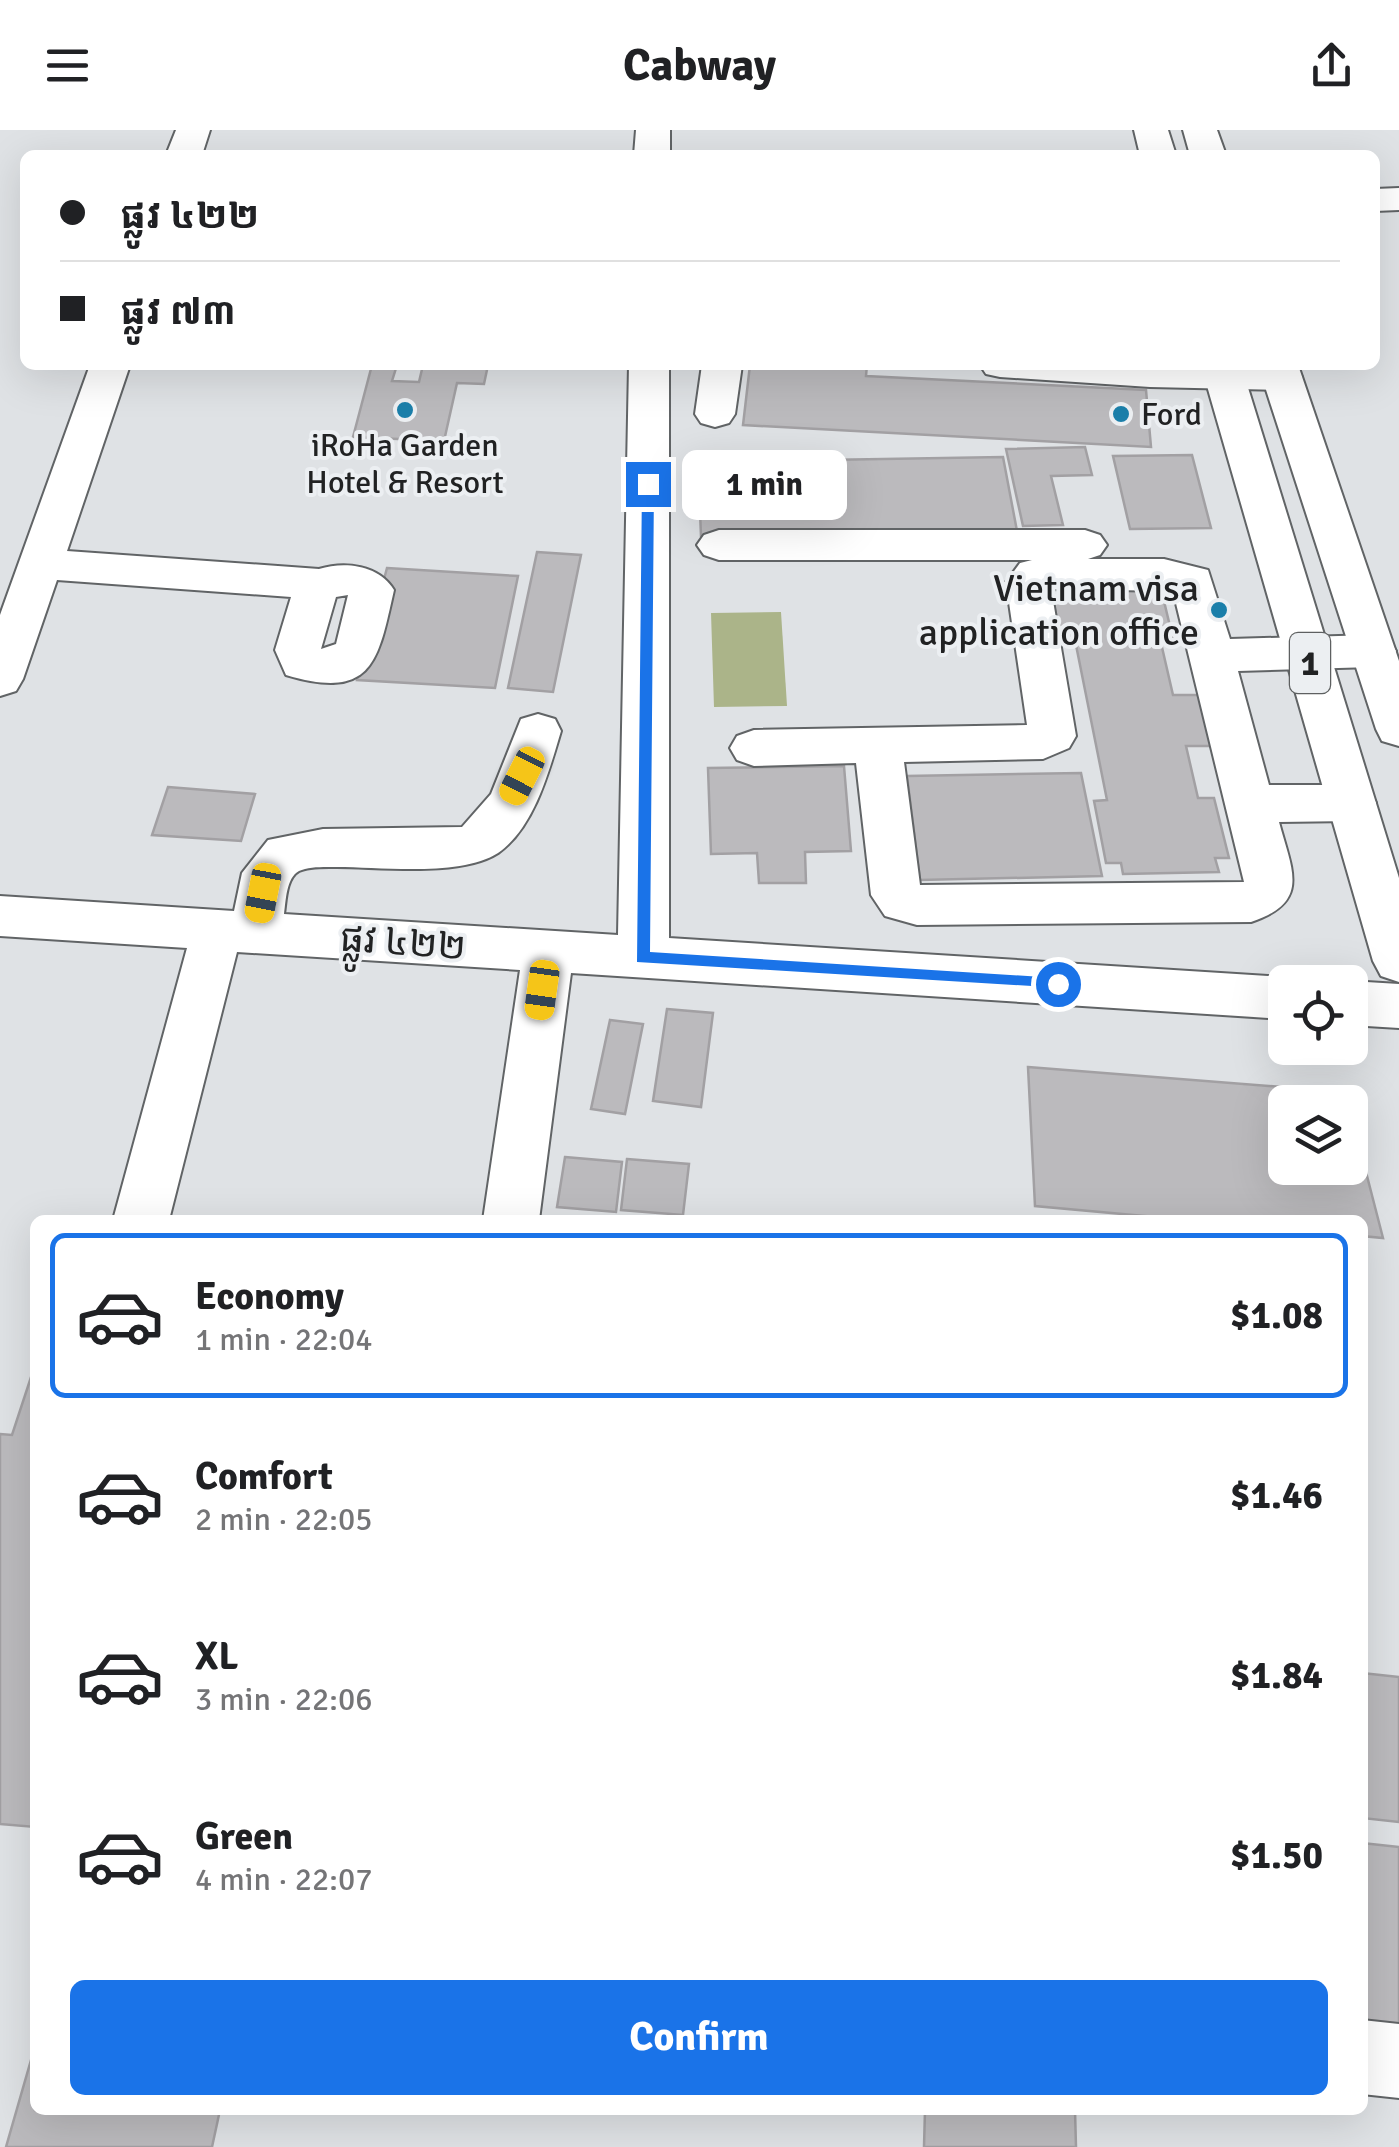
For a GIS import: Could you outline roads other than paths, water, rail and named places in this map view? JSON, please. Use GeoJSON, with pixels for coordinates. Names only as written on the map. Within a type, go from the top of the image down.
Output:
{"type":"FeatureCollection","features":[{"type":"Feature","properties":{"kind":"main road"},"geometry":{"type":"LineString","coordinates":[[0,679],[108,370]]}},
{"type":"Feature","properties":{"kind":"main road"},"geometry":{"type":"LineString","coordinates":[[643,958],[649,370]]}},
{"type":"Feature","properties":{"kind":"main road"},"geometry":{"type":"LineString","coordinates":[[716,414],[721,370]]}},
{"type":"Feature","properties":{"kind":"main road"},"geometry":{"type":"LineString","coordinates":[[1186,370],[1280,371]]}},
{"type":"Feature","properties":{"kind":"main road","name":"1"},"geometry":{"type":"LineString","coordinates":[[1223,371],[1399,961]]}},
{"type":"Feature","properties":{"kind":"main road","name":"1"},"geometry":{"type":"LineString","coordinates":[[1280,371],[1399,729]]}},
{"type":"Feature","properties":{"kind":"main road"},"geometry":{"type":"LineString","coordinates":[[720,545],[1184,548],[1269,880],[1266,894],[1251,902],[917,906],[903,902],[896,896],[878,746]]}},
{"type":"Feature","properties":{"kind":"main road"},"geometry":{"type":"LineString","coordinates":[[40,564],[319,584]]}},
{"type":"Feature","properties":{"kind":"main road"},"geometry":{"type":"LineString","coordinates":[[754,748],[1044,742],[1052,736],[1027,594],[1028,582],[1034,574],[1164,574],[1192,581]]}},
{"type":"Feature","properties":{"kind":"main road"},"geometry":{"type":"LineString","coordinates":[[1212,656],[1373,651]]}},
{"type":"Feature","properties":{"kind":"main road"},"geometry":{"type":"LineString","coordinates":[[143,1215],[236,931],[267,873],[286,854],[323,848],[464,847],[482,842],[491,833],[522,776],[538,730]]}},
{"type":"Feature","properties":{"kind":"main road"},"geometry":{"type":"LineString","coordinates":[[1250,804],[1352,803]]}},
{"type":"Feature","properties":{"kind":"main road","name":"ផ្លូវ ៤២២"},"geometry":{"type":"LineString","coordinates":[[0,916],[1268,997]]}},
{"type":"Feature","properties":{"kind":"main road"},"geometry":{"type":"LineString","coordinates":[[511,1215],[548,951]]}},
{"type":"Feature","properties":{"kind":"main road"},"geometry":{"type":"LineString","coordinates":[[1368,1003],[1399,1006]]}},
{"type":"Feature","properties":{"kind":"main road"},"geometry":{"type":"LineString","coordinates":[[1368,2058],[1399,2061]]}},
{"type":"Feature","properties":{"kind":"place","name":"iRoHa Garden Hotel & Resort"},"geometry":{"type":"Point","coordinates":[405,410]}},
{"type":"Feature","properties":{"kind":"place","name":"Ford"},"geometry":{"type":"Point","coordinates":[1121,414]}},
{"type":"Feature","properties":{"kind":"place","name":"Vietnam visa application office"},"geometry":{"type":"Point","coordinates":[1219,610]}}]}
